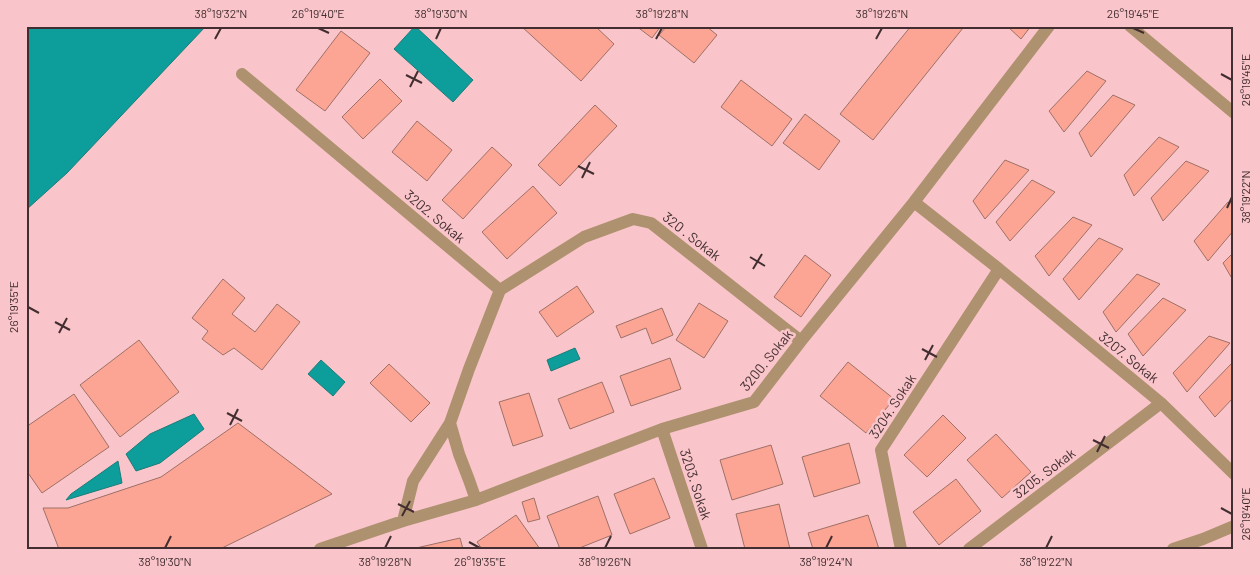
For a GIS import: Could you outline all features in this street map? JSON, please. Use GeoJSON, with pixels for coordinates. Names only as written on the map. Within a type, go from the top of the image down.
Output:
{"type":"FeatureCollection","features":[{"type":"Feature","properties":{"kind":"street","name":"3200. Sokak"},"geometry":{"type":"LineString","coordinates":[[320,549],[403,521],[476,500],[662,429],[754,402],[914,202],[1049,26]]}},
{"type":"Feature","properties":{"kind":"street"},"geometry":{"type":"LineString","coordinates":[[1130,26],[1234,113]]}},
{"type":"Feature","properties":{"kind":"street","name":"3202. Sokak"},"geometry":{"type":"LineString","coordinates":[[242,74],[500,290]]}},
{"type":"Feature","properties":{"kind":"street","name":"3207. Sokak"},"geometry":{"type":"LineString","coordinates":[[914,202],[1000,270],[1161,403],[1234,474]]}},
{"type":"Feature","properties":{"kind":"street","name":"320 . Sokak"},"geometry":{"type":"LineString","coordinates":[[500,290],[584,237],[633,219],[651,223],[801,341]]}},
{"type":"Feature","properties":{"kind":"street","name":"3204. Sokak"},"geometry":{"type":"LineString","coordinates":[[901,549],[881,450],[1000,270]]}},
{"type":"Feature","properties":{"kind":"street"},"geometry":{"type":"LineString","coordinates":[[403,521],[414,481],[450,423],[500,290]]}},
{"type":"Feature","properties":{"kind":"street","name":"3205. Sokak"},"geometry":{"type":"LineString","coordinates":[[969,549],[1161,403]]}},
{"type":"Feature","properties":{"kind":"street"},"geometry":{"type":"LineString","coordinates":[[450,423],[476,500]]}},
{"type":"Feature","properties":{"kind":"street","name":"3203. Sokak"},"geometry":{"type":"LineString","coordinates":[[662,429],[702,549]]}},
{"type":"Feature","properties":{"kind":"street"},"geometry":{"type":"LineString","coordinates":[[1173,549],[1234,526]]}},
{"type":"Feature","properties":{"kind":"water"},"geometry":{"type":"Polygon","coordinates":[[[26,26],[206,26],[67,173],[26,210],[26,26]]]}},
{"type":"Feature","properties":{"kind":"water"},"geometry":{"type":"Polygon","coordinates":[[[415,26],[473,80],[453,102],[394,49],[415,26]]]}},
{"type":"Feature","properties":{"kind":"water"},"geometry":{"type":"Polygon","coordinates":[[[575,348],[580,359],[551,371],[547,360],[575,348]]]}},
{"type":"Feature","properties":{"kind":"water"},"geometry":{"type":"Polygon","coordinates":[[[321,360],[345,382],[333,396],[308,374],[321,360]]]}},
{"type":"Feature","properties":{"kind":"water"},"geometry":{"type":"Polygon","coordinates":[[[194,414],[204,429],[160,463],[136,471],[126,454],[150,434],[194,414]]]}},
{"type":"Feature","properties":{"kind":"water"},"geometry":{"type":"Polygon","coordinates":[[[118,461],[122,483],[66,500],[71,494],[118,461]]]}},
{"type":"Feature","properties":{"kind":"building"},"geometry":{"type":"Polygon","coordinates":[[[521,26],[595,26],[614,44],[581,81],[521,26]]]}},
{"type":"Feature","properties":{"kind":"building"},"geometry":{"type":"Polygon","coordinates":[[[636,26],[661,26],[652,38],[636,26]]]}},
{"type":"Feature","properties":{"kind":"building"},"geometry":{"type":"Polygon","coordinates":[[[667,26],[706,26],[717,35],[694,63],[659,35],[667,26]]]}},
{"type":"Feature","properties":{"kind":"building"},"geometry":{"type":"Polygon","coordinates":[[[911,26],[960,26],[963,28],[873,140],[840,114],[911,26]]]}},
{"type":"Feature","properties":{"kind":"building"},"geometry":{"type":"Polygon","coordinates":[[[1007,26],[1031,26],[1021,39],[1007,26]]]}},
{"type":"Feature","properties":{"kind":"building"},"geometry":{"type":"Polygon","coordinates":[[[341,31],[370,53],[325,111],[296,90],[341,31]]]}},
{"type":"Feature","properties":{"kind":"building"},"geometry":{"type":"Polygon","coordinates":[[[1087,71],[1106,81],[1064,132],[1049,111],[1087,71]]]}},
{"type":"Feature","properties":{"kind":"building"},"geometry":{"type":"Polygon","coordinates":[[[380,79],[402,101],[363,139],[342,117],[380,79]]]}},
{"type":"Feature","properties":{"kind":"building"},"geometry":{"type":"Polygon","coordinates":[[[741,80],[792,119],[772,146],[721,107],[741,80]]]}},
{"type":"Feature","properties":{"kind":"building"},"geometry":{"type":"Polygon","coordinates":[[[1113,95],[1135,105],[1091,157],[1079,133],[1113,95]]]}},
{"type":"Feature","properties":{"kind":"building"},"geometry":{"type":"Polygon","coordinates":[[[595,105],[617,126],[560,186],[538,165],[595,105]]]}},
{"type":"Feature","properties":{"kind":"building"},"geometry":{"type":"Polygon","coordinates":[[[805,114],[840,141],[819,170],[783,143],[805,114]]]}},
{"type":"Feature","properties":{"kind":"building"},"geometry":{"type":"Polygon","coordinates":[[[417,121],[452,150],[427,181],[392,152],[417,121]]]}},
{"type":"Feature","properties":{"kind":"building"},"geometry":{"type":"Polygon","coordinates":[[[1159,137],[1179,147],[1134,196],[1124,175],[1159,137]]]}},
{"type":"Feature","properties":{"kind":"building"},"geometry":{"type":"Polygon","coordinates":[[[492,147],[512,165],[463,219],[442,200],[492,147]]]}},
{"type":"Feature","properties":{"kind":"building"},"geometry":{"type":"Polygon","coordinates":[[[1005,160],[1029,170],[985,219],[973,201],[1005,160]]]}},
{"type":"Feature","properties":{"kind":"building"},"geometry":{"type":"Polygon","coordinates":[[[1186,161],[1209,171],[1163,221],[1151,198],[1186,161]]]}},
{"type":"Feature","properties":{"kind":"building"},"geometry":{"type":"Polygon","coordinates":[[[1032,180],[1055,192],[1010,241],[996,222],[1032,180]]]}},
{"type":"Feature","properties":{"kind":"building"},"geometry":{"type":"Polygon","coordinates":[[[533,186],[557,213],[507,259],[482,232],[533,186]]]}},
{"type":"Feature","properties":{"kind":"building"},"geometry":{"type":"Polygon","coordinates":[[[1228,202],[1234,204],[1234,230],[1208,261],[1194,241],[1228,202]]]}},
{"type":"Feature","properties":{"kind":"building"},"geometry":{"type":"Polygon","coordinates":[[[1073,217],[1092,225],[1049,276],[1035,256],[1073,217]]]}},
{"type":"Feature","properties":{"kind":"building"},"geometry":{"type":"Polygon","coordinates":[[[1099,238],[1123,249],[1079,300],[1063,279],[1099,238]]]}},
{"type":"Feature","properties":{"kind":"building"},"geometry":{"type":"Polygon","coordinates":[[[1234,252],[1234,282],[1223,263],[1234,252]]]}},
{"type":"Feature","properties":{"kind":"building"},"geometry":{"type":"Polygon","coordinates":[[[805,255],[831,275],[801,317],[774,297],[805,255]]]}},
{"type":"Feature","properties":{"kind":"building"},"geometry":{"type":"Polygon","coordinates":[[[1137,274],[1160,284],[1116,332],[1103,312],[1137,274]]]}},
{"type":"Feature","properties":{"kind":"building"},"geometry":{"type":"Polygon","coordinates":[[[223,279],[245,298],[232,314],[255,332],[277,304],[300,322],[262,370],[234,348],[223,355],[202,339],[208,331],[192,318],[223,279]]]}},
{"type":"Feature","properties":{"kind":"building"},"geometry":{"type":"Polygon","coordinates":[[[577,286],[594,312],[557,337],[539,312],[577,286]]]}},
{"type":"Feature","properties":{"kind":"building"},"geometry":{"type":"Polygon","coordinates":[[[1163,298],[1186,310],[1143,356],[1128,334],[1163,298]]]}},
{"type":"Feature","properties":{"kind":"building"},"geometry":{"type":"Polygon","coordinates":[[[699,303],[728,321],[704,358],[676,340],[699,303]]]}},
{"type":"Feature","properties":{"kind":"building"},"geometry":{"type":"Polygon","coordinates":[[[662,308],[673,335],[652,344],[646,328],[621,338],[616,326],[662,308]]]}},
{"type":"Feature","properties":{"kind":"building"},"geometry":{"type":"Polygon","coordinates":[[[1209,336],[1230,343],[1187,392],[1173,373],[1209,336]]]}},
{"type":"Feature","properties":{"kind":"building"},"geometry":{"type":"Polygon","coordinates":[[[139,340],[179,392],[120,437],[80,385],[139,340]]]}},
{"type":"Feature","properties":{"kind":"building"},"geometry":{"type":"Polygon","coordinates":[[[670,358],[681,389],[631,406],[620,376],[670,358]]]}},
{"type":"Feature","properties":{"kind":"building"},"geometry":{"type":"Polygon","coordinates":[[[1234,361],[1234,397],[1215,417],[1199,397],[1234,361]]]}},
{"type":"Feature","properties":{"kind":"building"},"geometry":{"type":"Polygon","coordinates":[[[848,362],[894,399],[866,433],[820,396],[848,362]]]}},
{"type":"Feature","properties":{"kind":"building"},"geometry":{"type":"Polygon","coordinates":[[[389,364],[430,403],[411,422],[370,383],[389,364]]]}},
{"type":"Feature","properties":{"kind":"building"},"geometry":{"type":"Polygon","coordinates":[[[602,382],[614,412],[570,429],[558,399],[602,382]]]}},
{"type":"Feature","properties":{"kind":"building"},"geometry":{"type":"Polygon","coordinates":[[[529,393],[543,436],[513,446],[499,402],[529,393]]]}},
{"type":"Feature","properties":{"kind":"building"},"geometry":{"type":"Polygon","coordinates":[[[74,394],[109,447],[42,493],[26,470],[26,427],[74,394]]]}},
{"type":"Feature","properties":{"kind":"building"},"geometry":{"type":"Polygon","coordinates":[[[943,415],[966,438],[927,477],[904,455],[943,415]]]}},
{"type":"Feature","properties":{"kind":"building"},"geometry":{"type":"Polygon","coordinates":[[[238,423],[332,494],[220,549],[59,549],[43,508],[68,508],[161,477],[238,423]]]}},
{"type":"Feature","properties":{"kind":"building"},"geometry":{"type":"Polygon","coordinates":[[[996,434],[1031,472],[1002,498],[967,460],[996,434]]]}},
{"type":"Feature","properties":{"kind":"building"},"geometry":{"type":"Polygon","coordinates":[[[849,443],[860,483],[814,497],[802,457],[849,443]]]}},
{"type":"Feature","properties":{"kind":"building"},"geometry":{"type":"Polygon","coordinates":[[[771,445],[783,484],[732,500],[720,460],[771,445]]]}},
{"type":"Feature","properties":{"kind":"building"},"geometry":{"type":"Polygon","coordinates":[[[654,478],[670,518],[630,534],[614,494],[654,478]]]}},
{"type":"Feature","properties":{"kind":"building"},"geometry":{"type":"Polygon","coordinates":[[[956,479],[981,511],[939,545],[913,512],[956,479]]]}},
{"type":"Feature","properties":{"kind":"building"},"geometry":{"type":"Polygon","coordinates":[[[598,496],[612,535],[577,549],[560,549],[547,516],[598,496]]]}},
{"type":"Feature","properties":{"kind":"building"},"geometry":{"type":"Polygon","coordinates":[[[534,498],[540,519],[528,522],[522,502],[534,498]]]}},
{"type":"Feature","properties":{"kind":"building"},"geometry":{"type":"Polygon","coordinates":[[[779,504],[790,549],[745,549],[736,514],[779,504]]]}},
{"type":"Feature","properties":{"kind":"building"},"geometry":{"type":"Polygon","coordinates":[[[516,515],[540,549],[482,549],[477,542],[516,515]]]}},
{"type":"Feature","properties":{"kind":"building"},"geometry":{"type":"Polygon","coordinates":[[[868,515],[879,549],[813,549],[808,533],[868,515]]]}},
{"type":"Feature","properties":{"kind":"building"},"geometry":{"type":"Polygon","coordinates":[[[460,538],[463,549],[416,549],[416,548],[460,538]]]}}]}
